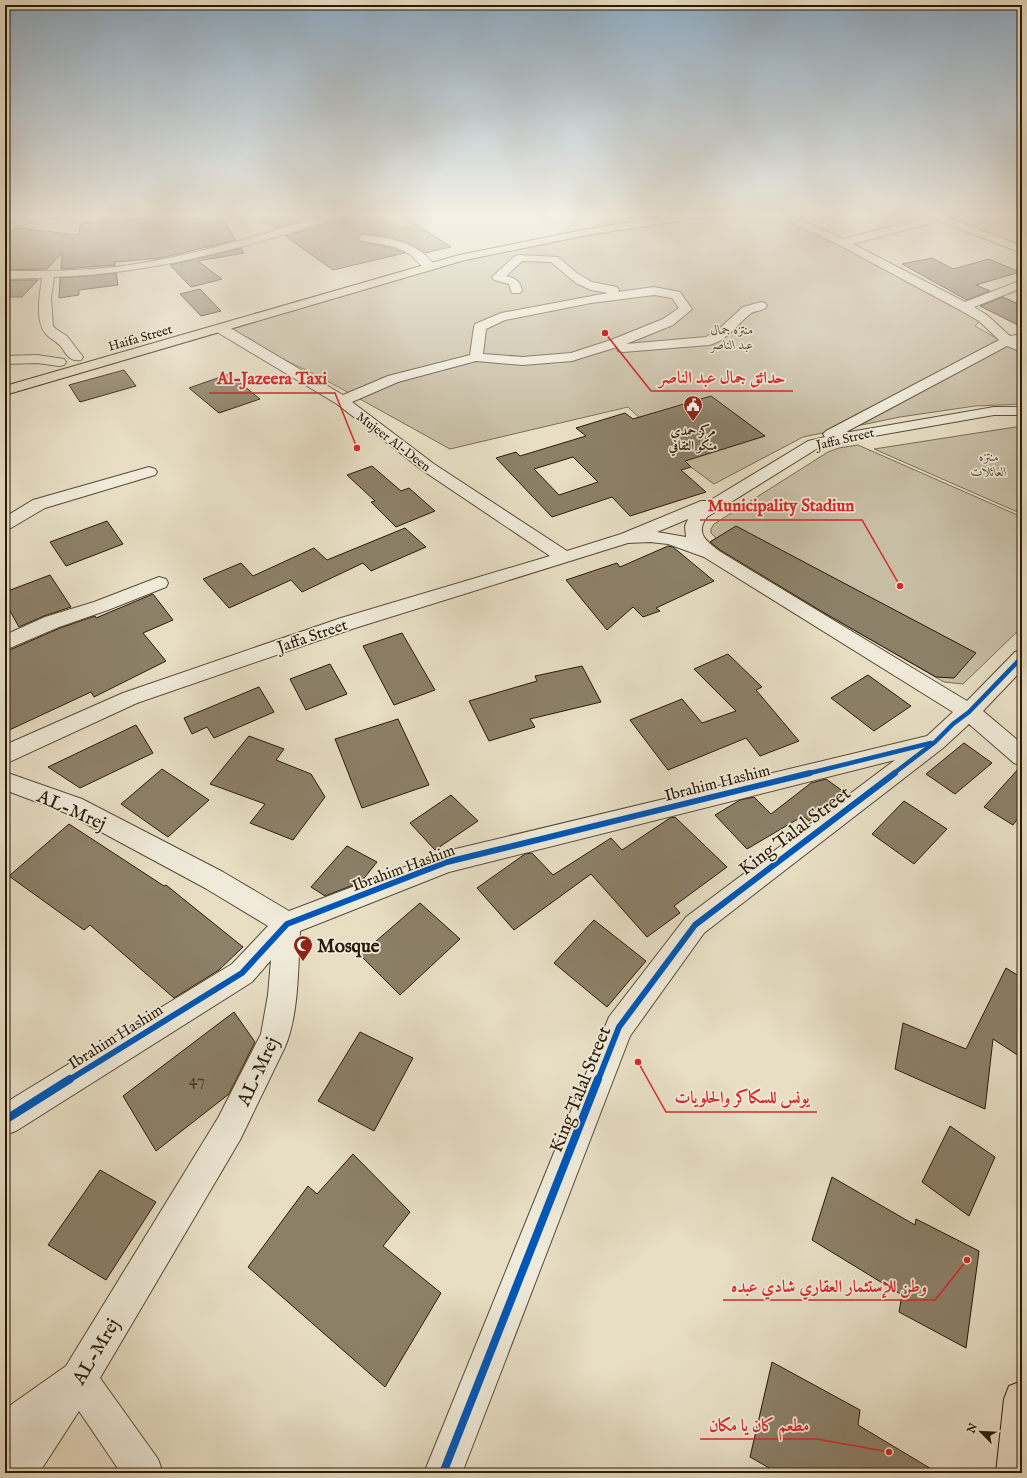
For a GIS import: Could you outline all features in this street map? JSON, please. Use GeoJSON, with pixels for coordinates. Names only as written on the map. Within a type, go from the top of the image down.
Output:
{"type":"FeatureCollection","features":[{"type":"Feature","properties":{"kind":"main road","name":"Haifa Street"},"geometry":{"type":"LineString","coordinates":[[291,295],[342,283]]}},
{"type":"Feature","properties":{"kind":"main road","name":"Haifa Street"},"geometry":{"type":"LineString","coordinates":[[5,392],[222,329],[364,283]]}},
{"type":"Feature","properties":{"kind":"main road","name":"Haifa Street"},"geometry":{"type":"LineString","coordinates":[[25,372],[91,353]]}},
{"type":"Feature","properties":{"kind":"main road"},"geometry":{"type":"LineString","coordinates":[[1015,1473],[1022,1399]]}},
{"type":"Feature","properties":{"kind":"street"},"geometry":{"type":"LineString","coordinates":[[47,283],[45,298],[47,326],[51,332],[62,339],[76,357]]}},
{"type":"Feature","properties":{"kind":"street"},"geometry":{"type":"LineString","coordinates":[[514,283],[516,290]]}},
{"type":"Feature","properties":{"kind":"street"},"geometry":{"type":"LineString","coordinates":[[342,401],[393,378],[476,357],[530,360],[572,357],[616,344],[668,322],[686,309],[676,295],[654,291],[593,288],[584,283]]}},
{"type":"Feature","properties":{"kind":"street"},"geometry":{"type":"LineString","coordinates":[[918,283],[983,318],[1007,341],[1022,348]]}},
{"type":"Feature","properties":{"kind":"street"},"geometry":{"type":"LineString","coordinates":[[964,307],[1022,284]]}},
{"type":"Feature","properties":{"kind":"street"},"geometry":{"type":"LineString","coordinates":[[476,357],[480,327],[501,317],[591,299],[654,291]]}},
{"type":"Feature","properties":{"kind":"street"},"geometry":{"type":"LineString","coordinates":[[596,350],[709,341],[725,331],[747,310],[761,306]]}},
{"type":"Feature","properties":{"kind":"street","name":"Mujeer Al-Deen"},"geometry":{"type":"LineString","coordinates":[[222,329],[342,401],[428,467],[564,557]]}},
{"type":"Feature","properties":{"kind":"street"},"geometry":{"type":"LineString","coordinates":[[814,444],[857,419],[1007,341],[1022,338]]}},
{"type":"Feature","properties":{"kind":"street"},"geometry":{"type":"LineString","coordinates":[[5,360],[37,359],[59,362]]}},
{"type":"Feature","properties":{"kind":"street","name":"Jaffa Street"},"geometry":{"type":"LineString","coordinates":[[707,551],[694,538],[692,529],[694,520],[701,513],[814,444],[874,431],[994,411],[1022,411]]}},
{"type":"Feature","properties":{"kind":"street"},"geometry":{"type":"LineString","coordinates":[[5,524],[40,504],[149,472]]}},
{"type":"Feature","properties":{"kind":"street"},"geometry":{"type":"LineString","coordinates":[[627,538],[729,496]]}},
{"type":"Feature","properties":{"kind":"street"},"geometry":{"type":"LineString","coordinates":[[627,538],[654,536],[666,537],[688,543],[707,551],[969,712],[1022,757]]}},
{"type":"Feature","properties":{"kind":"street","name":"Jaffa Street"},"geometry":{"type":"LineString","coordinates":[[5,755],[130,698],[348,623],[627,538]]}},
{"type":"Feature","properties":{"kind":"street"},"geometry":{"type":"LineString","coordinates":[[5,643],[52,622],[101,606],[159,583]]}},
{"type":"Feature","properties":{"kind":"street","name":"King Talal Street"},"geometry":{"type":"LineString","coordinates":[[442,1473],[618,1027],[695,925],[935,742],[952,724],[969,712],[1022,657]]}},
{"type":"Feature","properties":{"kind":"street","name":"Ibrahim Hashim"},"geometry":{"type":"LineString","coordinates":[[5,1120],[242,973],[287,924],[447,862],[935,742]]}},
{"type":"Feature","properties":{"kind":"street","name":"AL-Mrej"},"geometry":{"type":"LineString","coordinates":[[5,781],[74,806],[214,880],[287,924],[282,995],[275,1037],[229,1129],[79,1379],[18,1473]]}},
{"type":"Feature","properties":{"kind":"street"},"geometry":{"type":"LineString","coordinates":[[5,1432],[79,1379],[144,1473]]}},
{"type":"Feature","properties":{"kind":"green space","name":"منتزه جمال عبد الناصر"},"geometry":{"type":"Polygon","coordinates":[[[382,283],[917,283],[983,318],[975,326],[1022,353],[1022,404],[975,406],[900,417],[803,437],[714,484],[691,467],[628,407],[450,449],[322,378],[222,329],[382,283]]]}},
{"type":"Feature","properties":{"kind":"green space","name":"منتزه العائلات"},"geometry":{"type":"Polygon","coordinates":[[[1022,426],[1022,514],[874,449],[1022,426]]]}},
{"type":"Feature","properties":{"kind":"green space"},"geometry":{"type":"Polygon","coordinates":[[[858,445],[1022,517],[1022,627],[963,684],[944,682],[706,545],[716,538],[711,533],[711,529],[714,524],[828,452],[839,448],[858,445]]]}},
{"type":"Feature","properties":{"kind":"building"},"geometry":{"type":"Polygon","coordinates":[[[5,283],[35,283],[22,297],[5,297],[5,283]]]}},
{"type":"Feature","properties":{"kind":"building"},"geometry":{"type":"Polygon","coordinates":[[[60,283],[118,283],[118,285],[79,290],[79,295],[59,298],[60,283]]]}},
{"type":"Feature","properties":{"kind":"building"},"geometry":{"type":"Polygon","coordinates":[[[187,283],[207,283],[191,287],[187,283]]]}},
{"type":"Feature","properties":{"kind":"building"},"geometry":{"type":"Polygon","coordinates":[[[936,283],[983,283],[976,285],[990,291],[967,300],[936,283]]]}},
{"type":"Feature","properties":{"kind":"building"},"geometry":{"type":"Polygon","coordinates":[[[200,289],[221,311],[201,316],[180,294],[200,289]]]}},
{"type":"Feature","properties":{"kind":"building"},"geometry":{"type":"Polygon","coordinates":[[[1003,297],[1022,306],[1022,327],[980,306],[1003,297]]]}},
{"type":"Feature","properties":{"kind":"building"},"geometry":{"type":"Polygon","coordinates":[[[124,370],[136,386],[80,402],[69,385],[124,370]]]}},
{"type":"Feature","properties":{"kind":"building"},"geometry":{"type":"Polygon","coordinates":[[[229,374],[260,399],[219,413],[189,388],[229,374]]]}},
{"type":"Feature","properties":{"kind":"building"},"geometry":{"type":"Polygon","coordinates":[[[711,396],[765,436],[685,461],[691,467],[681,470],[706,492],[630,516],[612,497],[552,517],[496,458],[516,452],[520,456],[586,436],[576,428],[625,413],[633,419],[711,396]],[[573,457],[534,469],[559,495],[598,482],[573,457]]]}},
{"type":"Feature","properties":{"kind":"building"},"geometry":{"type":"Polygon","coordinates":[[[372,466],[401,491],[409,488],[435,511],[396,527],[371,502],[375,501],[347,475],[372,466]]]}},
{"type":"Feature","properties":{"kind":"building"},"geometry":{"type":"Polygon","coordinates":[[[107,521],[123,544],[66,566],[50,542],[107,521]]]}},
{"type":"Feature","properties":{"kind":"building"},"geometry":{"type":"Polygon","coordinates":[[[736,526],[976,653],[954,678],[936,677],[826,614],[720,550],[710,542],[736,526]]]}},
{"type":"Feature","properties":{"kind":"building"},"geometry":{"type":"Polygon","coordinates":[[[405,528],[426,547],[371,571],[363,563],[302,592],[291,580],[229,608],[203,579],[241,563],[253,576],[314,548],[327,560],[405,528]]]}},
{"type":"Feature","properties":{"kind":"building"},"geometry":{"type":"Polygon","coordinates":[[[668,546],[673,547],[714,581],[656,608],[660,611],[643,617],[633,607],[607,630],[566,580],[617,563],[620,567],[668,546]]]}},
{"type":"Feature","properties":{"kind":"building"},"geometry":{"type":"Polygon","coordinates":[[[50,575],[71,607],[44,616],[19,627],[5,602],[5,592],[50,575]]]}},
{"type":"Feature","properties":{"kind":"building"},"geometry":{"type":"Polygon","coordinates":[[[153,594],[173,620],[143,633],[166,661],[94,697],[91,692],[5,732],[5,652],[60,628],[95,616],[96,618],[153,594]]]}},
{"type":"Feature","properties":{"kind":"building"},"geometry":{"type":"Polygon","coordinates":[[[402,633],[435,690],[394,705],[363,646],[402,633]]]}},
{"type":"Feature","properties":{"kind":"building"},"geometry":{"type":"Polygon","coordinates":[[[728,654],[762,687],[756,690],[799,741],[760,756],[746,738],[668,770],[630,720],[682,699],[702,723],[736,711],[694,669],[728,654]]]}},
{"type":"Feature","properties":{"kind":"building"},"geometry":{"type":"Polygon","coordinates":[[[330,664],[347,694],[306,710],[290,679],[330,664]]]}},
{"type":"Feature","properties":{"kind":"building"},"geometry":{"type":"Polygon","coordinates":[[[582,666],[601,702],[530,719],[535,727],[489,741],[469,701],[537,681],[535,676],[582,666]]]}},
{"type":"Feature","properties":{"kind":"building"},"geometry":{"type":"Polygon","coordinates":[[[868,675],[911,706],[874,731],[831,698],[868,675]]]}},
{"type":"Feature","properties":{"kind":"building"},"geometry":{"type":"Polygon","coordinates":[[[259,687],[274,712],[214,738],[207,727],[192,734],[184,718],[259,687]]]}},
{"type":"Feature","properties":{"kind":"building"},"geometry":{"type":"Polygon","coordinates":[[[398,719],[429,785],[362,808],[335,739],[398,719]]]}},
{"type":"Feature","properties":{"kind":"building"},"geometry":{"type":"Polygon","coordinates":[[[136,725],[153,753],[80,788],[48,767],[136,725]]]}},
{"type":"Feature","properties":{"kind":"building"},"geometry":{"type":"Polygon","coordinates":[[[249,736],[284,749],[276,760],[311,774],[325,797],[293,840],[250,823],[265,804],[210,784],[249,736]]]}},
{"type":"Feature","properties":{"kind":"building"},"geometry":{"type":"Polygon","coordinates":[[[964,743],[992,763],[955,794],[926,774],[964,743]]]}},
{"type":"Feature","properties":{"kind":"building"},"geometry":{"type":"Polygon","coordinates":[[[1020,767],[1022,767],[1022,813],[1013,825],[984,807],[1020,767]]]}},
{"type":"Feature","properties":{"kind":"building"},"geometry":{"type":"Polygon","coordinates":[[[162,769],[209,800],[168,837],[121,804],[162,769]]]}},
{"type":"Feature","properties":{"kind":"building"},"geometry":{"type":"Polygon","coordinates":[[[826,779],[844,792],[809,821],[803,816],[747,849],[715,815],[740,800],[754,797],[771,814],[811,783],[826,779]]]}},
{"type":"Feature","properties":{"kind":"building"},"geometry":{"type":"Polygon","coordinates":[[[451,795],[478,821],[435,850],[410,823],[451,795]]]}},
{"type":"Feature","properties":{"kind":"building"},"geometry":{"type":"Polygon","coordinates":[[[904,801],[947,829],[914,864],[872,834],[904,801]]]}},
{"type":"Feature","properties":{"kind":"building"},"geometry":{"type":"Polygon","coordinates":[[[675,817],[727,867],[674,906],[680,913],[647,937],[591,874],[514,930],[477,888],[525,854],[532,853],[553,875],[611,838],[622,850],[670,818],[675,817]]]}},
{"type":"Feature","properties":{"kind":"building"},"geometry":{"type":"Polygon","coordinates":[[[69,824],[164,886],[166,885],[243,947],[219,970],[174,998],[90,925],[84,930],[9,876],[69,824]]]}},
{"type":"Feature","properties":{"kind":"building"},"geometry":{"type":"Polygon","coordinates":[[[347,846],[377,862],[361,882],[325,896],[311,887],[347,846]]]}},
{"type":"Feature","properties":{"kind":"building"},"geometry":{"type":"Polygon","coordinates":[[[420,903],[460,939],[400,995],[360,955],[420,903]]]}},
{"type":"Feature","properties":{"kind":"building"},"geometry":{"type":"Polygon","coordinates":[[[594,920],[646,961],[607,1007],[554,963],[594,920]]]}},
{"type":"Feature","properties":{"kind":"building"},"geometry":{"type":"Polygon","coordinates":[[[1006,968],[1022,978],[1022,1058],[993,1039],[985,1109],[895,1069],[903,1023],[966,1049],[1006,968]]]}},
{"type":"Feature","properties":{"kind":"building"},"geometry":{"type":"Polygon","coordinates":[[[234,1012],[255,1042],[229,1094],[156,1151],[123,1096],[234,1012]]]}},
{"type":"Feature","properties":{"kind":"building"},"geometry":{"type":"Polygon","coordinates":[[[360,1032],[413,1058],[374,1131],[318,1101],[360,1032]]]}},
{"type":"Feature","properties":{"kind":"building"},"geometry":{"type":"Polygon","coordinates":[[[950,1126],[995,1157],[969,1216],[922,1182],[950,1126]]]}},
{"type":"Feature","properties":{"kind":"building"},"geometry":{"type":"Polygon","coordinates":[[[353,1154],[410,1212],[383,1246],[441,1293],[385,1387],[248,1267],[308,1186],[317,1194],[353,1154]]]}},
{"type":"Feature","properties":{"kind":"building"},"geometry":{"type":"Polygon","coordinates":[[[100,1170],[156,1202],[106,1280],[48,1245],[100,1170]]]}},
{"type":"Feature","properties":{"kind":"building"},"geometry":{"type":"Polygon","coordinates":[[[832,1177],[915,1225],[916,1219],[979,1251],[966,1348],[899,1312],[902,1295],[812,1240],[832,1177]]]}},
{"type":"Feature","properties":{"kind":"building"},"geometry":{"type":"Polygon","coordinates":[[[772,1362],[860,1410],[858,1425],[938,1473],[778,1473],[750,1457],[772,1362]]]}},
{"type":"Feature","properties":{"kind":"cycle path"},"geometry":{"type":"LineString","coordinates":[[443,1473],[619,1027],[695,925],[935,742],[953,724],[969,712],[1022,657]]}},
{"type":"Feature","properties":{"kind":"cycle path"},"geometry":{"type":"LineString","coordinates":[[5,1120],[242,973],[287,924],[447,862],[931,743]]}},
{"type":"Feature","properties":{"kind":"place","name":"حدائق جمال عبد الناصر"},"geometry":{"type":"Point","coordinates":[605,333]}},
{"type":"Feature","properties":{"kind":"place","name":"مركز حمدي منكو الثقافي"},"geometry":{"type":"Point","coordinates":[693,422]}},
{"type":"Feature","properties":{"kind":"place","name":"Al-Jazeera Taxi"},"geometry":{"type":"Point","coordinates":[357,448]}},
{"type":"Feature","properties":{"kind":"place","name":"Municipality Stadiun"},"geometry":{"type":"Point","coordinates":[900,586]}},
{"type":"Feature","properties":{"kind":"place","name":"Mosque"},"geometry":{"type":"Point","coordinates":[303,962]}},
{"type":"Feature","properties":{"kind":"place","name":"يونس للسكاكر والحلويات"},"geometry":{"type":"Point","coordinates":[638,1062]}},
{"type":"Feature","properties":{"kind":"place","name":"وطن للإستثمار العقاري شادي عبده"},"geometry":{"type":"Point","coordinates":[967,1260]}},
{"type":"Feature","properties":{"kind":"place","name":"مطعم كان يا مكان"},"geometry":{"type":"Point","coordinates":[889,1452]}}]}
